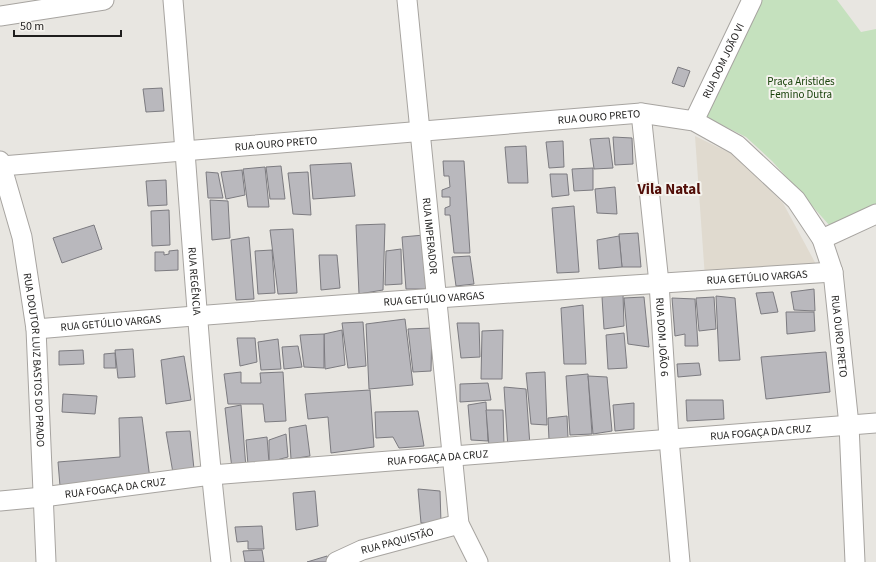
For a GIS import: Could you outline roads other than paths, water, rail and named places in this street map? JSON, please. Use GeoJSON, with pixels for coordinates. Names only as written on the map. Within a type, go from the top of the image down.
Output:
{"type":"FeatureCollection","features":[{"type":"Feature","properties":{"kind":"street"},"geometry":{"type":"LineString","coordinates":[[0,16],[104,0]]}},
{"type":"Feature","properties":{"kind":"street","name":"RUA REGÊNCIA"},"geometry":{"type":"LineString","coordinates":[[173,0],[186,151],[197,315],[211,475],[221,562]]}},
{"type":"Feature","properties":{"kind":"street","name":"RUA IMPERADOR"},"geometry":{"type":"LineString","coordinates":[[407,0],[459,524],[478,562]]}},
{"type":"Feature","properties":{"kind":"street","name":"RUA DOM JOÃO VI"},"geometry":{"type":"LineString","coordinates":[[694,120],[752,0]]}},
{"type":"Feature","properties":{"kind":"street","name":"RUA OURO PRETO"},"geometry":{"type":"LineString","coordinates":[[1,164],[186,151],[641,113],[694,120],[737,145],[796,200],[822,239],[833,272],[849,426],[855,562]]}},
{"type":"Feature","properties":{"kind":"street","name":"RUA DOM JOÃO 6"},"geometry":{"type":"LineString","coordinates":[[641,113],[659,283],[669,439],[680,562]]}},
{"type":"Feature","properties":{"kind":"street","name":"RUA DOUTOR LUIZ BASTOS DO PRADO"},"geometry":{"type":"LineString","coordinates":[[1,164],[22,237],[36,329],[46,562]]}},
{"type":"Feature","properties":{"kind":"street"},"geometry":{"type":"LineString","coordinates":[[822,239],[876,214]]}},
{"type":"Feature","properties":{"kind":"street","name":"RUA GETÚLIO VARGAS"},"geometry":{"type":"LineString","coordinates":[[36,329],[197,315],[833,272]]}},
{"type":"Feature","properties":{"kind":"street","name":"RUA FOGAÇA DA CRUZ"},"geometry":{"type":"LineString","coordinates":[[0,501],[43,497],[211,475],[876,423]]}},
{"type":"Feature","properties":{"kind":"street","name":"RUA PAQUISTÃO"},"geometry":{"type":"LineString","coordinates":[[336,562],[362,550],[459,524]]}},
{"type":"Feature","properties":{"kind":"district","name":"Vila Natal"},"geometry":{"type":"Point","coordinates":[669,189]}},
{"type":"Feature","properties":{"kind":"park label","name":"Praça Aristides Femino Dutra"},"geometry":{"type":"Point","coordinates":[801,87]}}]}
